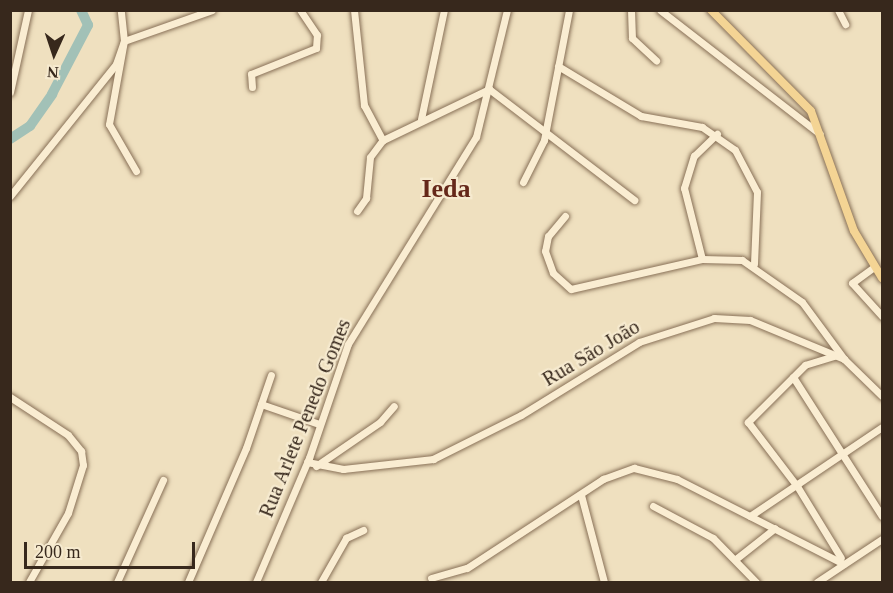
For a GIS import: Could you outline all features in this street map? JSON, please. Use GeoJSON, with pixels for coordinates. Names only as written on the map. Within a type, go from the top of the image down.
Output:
{"type":"FeatureCollection","features":[{"type":"Feature","properties":{"kind":"main road"},"geometry":{"type":"LineString","coordinates":[[711,10],[798,96],[824,138],[854,231],[882,278]]}},
{"type":"Feature","properties":{"kind":"street"},"geometry":{"type":"LineString","coordinates":[[10,92],[28,10]]}},
{"type":"Feature","properties":{"kind":"street"},"geometry":{"type":"LineString","coordinates":[[121,10],[124,41],[109,124],[136,171]]}},
{"type":"Feature","properties":{"kind":"street"},"geometry":{"type":"LineString","coordinates":[[10,196],[104,81],[124,41],[212,10]]}},
{"type":"Feature","properties":{"kind":"street"},"geometry":{"type":"LineString","coordinates":[[252,87],[251,74],[316,48],[317,35],[300,10]]}},
{"type":"Feature","properties":{"kind":"street"},"geometry":{"type":"LineString","coordinates":[[354,10],[363,105],[383,140]]}},
{"type":"Feature","properties":{"kind":"street"},"geometry":{"type":"LineString","coordinates":[[421,120],[444,10]]}},
{"type":"Feature","properties":{"kind":"street","name":"Rua Arlete Penedo Gomes"},"geometry":{"type":"LineString","coordinates":[[256,582],[307,462],[348,344],[470,148],[489,89],[507,10]]}},
{"type":"Feature","properties":{"kind":"street"},"geometry":{"type":"LineString","coordinates":[[523,182],[547,128],[569,10]]}},
{"type":"Feature","properties":{"kind":"street"},"geometry":{"type":"LineString","coordinates":[[631,10],[632,38],[656,60]]}},
{"type":"Feature","properties":{"kind":"street"},"geometry":{"type":"LineString","coordinates":[[660,10],[824,138]]}},
{"type":"Feature","properties":{"kind":"street"},"geometry":{"type":"LineString","coordinates":[[838,10],[845,24]]}},
{"type":"Feature","properties":{"kind":"street"},"geometry":{"type":"LineString","coordinates":[[558,66],[641,116],[717,134],[742,158],[757,192],[753,264]]}},
{"type":"Feature","properties":{"kind":"street"},"geometry":{"type":"LineString","coordinates":[[357,211],[366,198],[370,157],[383,140],[489,89],[547,128],[634,200]]}},
{"type":"Feature","properties":{"kind":"street"},"geometry":{"type":"LineString","coordinates":[[702,259],[684,188],[694,156],[717,134]]}},
{"type":"Feature","properties":{"kind":"street"},"geometry":{"type":"LineString","coordinates":[[565,216],[548,236],[545,251],[553,273],[571,289],[702,259],[753,264],[772,286],[802,302],[844,359]]}},
{"type":"Feature","properties":{"kind":"street"},"geometry":{"type":"LineString","coordinates":[[874,267],[852,283],[882,316]]}},
{"type":"Feature","properties":{"kind":"street","name":"Rua São João"},"geometry":{"type":"LineString","coordinates":[[307,462],[343,469],[433,459],[521,415],[639,342],[714,318],[750,320],[844,359],[882,396]]}},
{"type":"Feature","properties":{"kind":"street"},"geometry":{"type":"LineString","coordinates":[[834,356],[811,362],[748,422],[797,486],[843,561]]}},
{"type":"Feature","properties":{"kind":"street"},"geometry":{"type":"LineString","coordinates":[[188,582],[271,375]]}},
{"type":"Feature","properties":{"kind":"street"},"geometry":{"type":"LineString","coordinates":[[793,377],[882,516]]}},
{"type":"Feature","properties":{"kind":"street"},"geometry":{"type":"LineString","coordinates":[[10,397],[68,435],[81,451],[83,465],[68,513],[29,582]]}},
{"type":"Feature","properties":{"kind":"street"},"geometry":{"type":"LineString","coordinates":[[261,404],[319,424]]}},
{"type":"Feature","properties":{"kind":"street"},"geometry":{"type":"LineString","coordinates":[[316,465],[380,422],[394,406]]}},
{"type":"Feature","properties":{"kind":"street"},"geometry":{"type":"LineString","coordinates":[[750,516],[882,427]]}},
{"type":"Feature","properties":{"kind":"street"},"geometry":{"type":"LineString","coordinates":[[431,579],[467,568],[603,479],[643,469],[750,516],[843,561]]}},
{"type":"Feature","properties":{"kind":"street"},"geometry":{"type":"LineString","coordinates":[[117,582],[163,480]]}},
{"type":"Feature","properties":{"kind":"street"},"geometry":{"type":"LineString","coordinates":[[581,495],[604,582]]}},
{"type":"Feature","properties":{"kind":"street"},"geometry":{"type":"LineString","coordinates":[[653,506],[713,538],[737,558],[756,582]]}},
{"type":"Feature","properties":{"kind":"street"},"geometry":{"type":"LineString","coordinates":[[737,558],[776,528]]}},
{"type":"Feature","properties":{"kind":"street"},"geometry":{"type":"LineString","coordinates":[[321,582],[346,538],[363,530]]}},
{"type":"Feature","properties":{"kind":"street"},"geometry":{"type":"LineString","coordinates":[[817,582],[843,561],[882,539]]}},
{"type":"Feature","properties":{"kind":"waterway"},"geometry":{"type":"LineString","coordinates":[[10,139],[30,126],[52,94],[88,25],[81,10]]}},
{"type":"Feature","properties":{"kind":"district","name":"Ieda"},"geometry":{"type":"Point","coordinates":[446,189]}}]}
